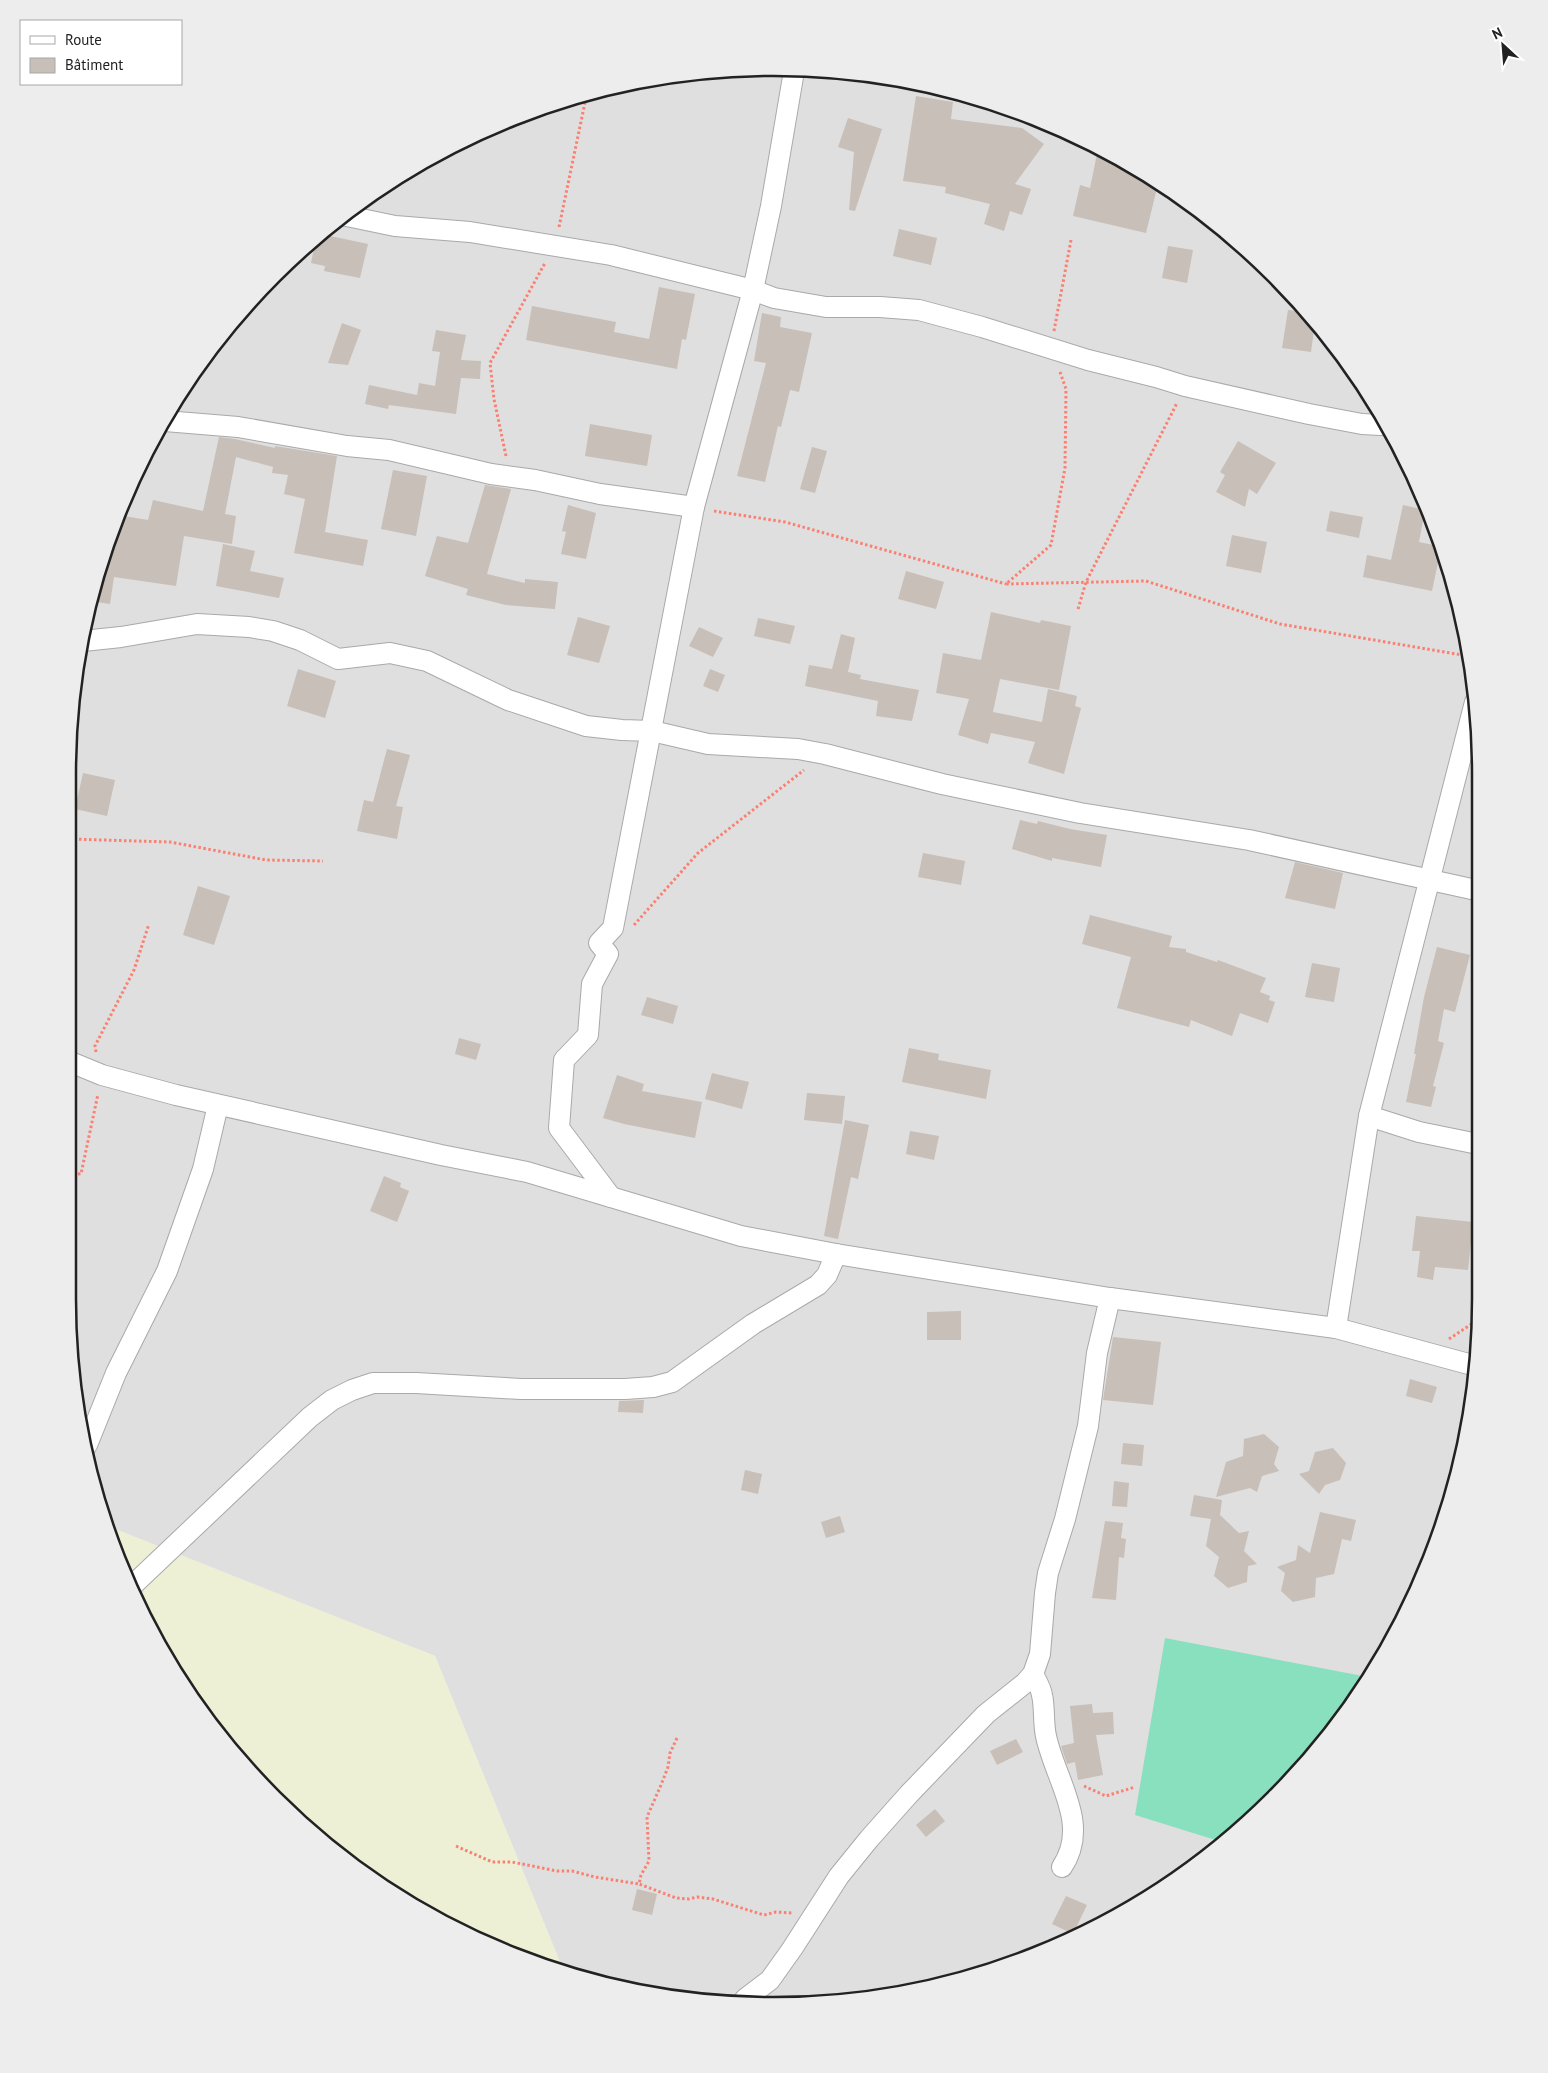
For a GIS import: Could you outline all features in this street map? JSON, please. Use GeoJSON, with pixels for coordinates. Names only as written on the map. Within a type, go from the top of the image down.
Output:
{"type":"FeatureCollection","features":[{"type":"Feature","properties":{"kind":"street"},"geometry":{"type":"LineString","coordinates":[[611,1197],[559,1128],[564,1060],[588,1034],[592,984],[608,954],[600,943],[613,928],[694,508],[753,290],[771,206],[793,77]]}},
{"type":"Feature","properties":{"kind":"street"},"geometry":{"type":"LineString","coordinates":[[352,218],[395,226],[470,232],[611,255],[753,290],[774,298],[826,307],[880,307],[918,310],[1185,386],[1309,414],[1362,424],[1378,425]]}},
{"type":"Feature","properties":{"kind":"street"},"geometry":{"type":"LineString","coordinates":[[172,422],[238,427],[347,446],[390,450],[467,469],[600,494],[694,508]]}},
{"type":"Feature","properties":{"kind":"street"},"geometry":{"type":"LineString","coordinates":[[90,640],[122,637],[197,624],[249,627],[272,631],[300,640],[338,659],[390,653],[428,661],[508,700],[586,726],[652,731],[708,744],[798,749],[825,754],[942,784],[1051,807],[1249,840],[1472,889]]}},
{"type":"Feature","properties":{"kind":"street"},"geometry":{"type":"LineString","coordinates":[[1336,1328],[1369,1116],[1469,721]]}},
{"type":"Feature","properties":{"kind":"street"},"geometry":{"type":"LineString","coordinates":[[76,1064],[102,1075],[218,1105],[441,1155],[527,1172],[741,1236],[836,1254],[1110,1298],[1336,1328],[1425,1354],[1468,1364]]}},
{"type":"Feature","properties":{"kind":"street"},"geometry":{"type":"LineString","coordinates":[[90,1437],[116,1373],[167,1271],[203,1169],[218,1105]]}},
{"type":"Feature","properties":{"kind":"street"},"geometry":{"type":"LineString","coordinates":[[1369,1116],[1420,1132],[1472,1143]]}},
{"type":"Feature","properties":{"kind":"street"},"geometry":{"type":"LineString","coordinates":[[136,1582],[310,1417],[332,1400],[352,1390],[373,1383],[521,1389],[625,1389],[653,1387],[672,1382],[753,1324],[818,1285],[827,1275],[836,1254]]}},
{"type":"Feature","properties":{"kind":"street"},"geometry":{"type":"LineString","coordinates":[[749,1996],[770,1980],[839,1876],[909,1794],[986,1714],[1025,1683],[1033,1674],[1040,1654],[1048,1573],[1063,1527],[1088,1426],[1097,1352],[1110,1298]]}},
{"type":"Feature","properties":{"kind":"street"},"geometry":{"type":"LineString","coordinates":[[1033,1674],[1042,1693],[1046,1737],[1060,1776],[1074,1825],[1073,1842],[1069,1856],[1062,1867]]}},
{"type":"Feature","properties":{"kind":"path"},"geometry":{"type":"LineString","coordinates":[[510,476],[494,399],[490,363],[555,246],[584,103]]}},
{"type":"Feature","properties":{"kind":"path"},"geometry":{"type":"LineString","coordinates":[[1006,584],[1051,545],[1065,468],[1066,389],[1051,348],[1071,240]]}},
{"type":"Feature","properties":{"kind":"path"},"geometry":{"type":"LineString","coordinates":[[1078,609],[1086,582],[1185,386]]}},
{"type":"Feature","properties":{"kind":"path"},"geometry":{"type":"LineString","coordinates":[[694,508],[785,522],[1006,584],[1146,581],[1280,624],[1461,655]]}},
{"type":"Feature","properties":{"kind":"path"},"geometry":{"type":"LineString","coordinates":[[608,954],[698,853],[825,754]]}},
{"type":"Feature","properties":{"kind":"path"},"geometry":{"type":"LineString","coordinates":[[76,839],[170,842],[266,860],[323,861]]}},
{"type":"Feature","properties":{"kind":"path"},"geometry":{"type":"LineString","coordinates":[[76,1174],[81,1174],[102,1075],[95,1046],[134,970],[149,924]]}},
{"type":"Feature","properties":{"kind":"path"},"geometry":{"type":"LineString","coordinates":[[1425,1354],[1471,1324]]}},
{"type":"Feature","properties":{"kind":"path"},"geometry":{"type":"LineString","coordinates":[[639,1884],[641,1875],[649,1861],[647,1817],[668,1767],[670,1753],[677,1738]]}},
{"type":"Feature","properties":{"kind":"path"},"geometry":{"type":"LineString","coordinates":[[1060,1776],[1106,1796],[1135,1787]]}},
{"type":"Feature","properties":{"kind":"path"},"geometry":{"type":"LineString","coordinates":[[456,1846],[492,1862],[512,1862],[639,1884],[676,1898],[689,1899],[697,1896],[713,1899],[764,1915],[776,1912],[815,1913]]}},
{"type":"Feature","properties":{"kind":"shaded area"},"geometry":{"type":"Polygon","coordinates":[[[774,76],[865,82],[910,90],[955,100],[1041,129],[1083,148],[1123,170],[1199,220],[1234,249],[1299,314],[1328,349],[1354,386],[1400,465],[1419,507],[1448,593],[1466,683],[1472,774],[1472,1299],[1466,1390],[1458,1435],[1448,1480],[1419,1566],[1400,1608],[1378,1648],[1328,1724],[1299,1759],[1267,1792],[1234,1824],[1199,1853],[1123,1903],[1083,1925],[1041,1944],[955,1973],[865,1991],[774,1997],[683,1991],[593,1973],[560,1963],[435,1656],[115,1529],[100,1480],[82,1390],[76,1299],[76,774],[82,683],[90,638],[100,593],[129,507],[148,465],[194,386],[220,349],[249,314],[281,281],[314,249],[349,220],[386,194],[465,148],[507,129],[593,100],[638,90],[683,82],[774,76]]]}},
{"type":"Feature","properties":{"kind":"green space"},"geometry":{"type":"Polygon","coordinates":[[[115,1529],[435,1656],[560,1963],[507,1944],[465,1925],[425,1903],[349,1853],[314,1824],[281,1792],[249,1759],[220,1724],[194,1687],[148,1608],[115,1529]]]}},
{"type":"Feature","properties":{"kind":"green space"},"geometry":{"type":"Polygon","coordinates":[[[1165,1638],[1361,1676],[1328,1724],[1299,1759],[1234,1824],[1215,1840],[1135,1815],[1165,1638]]]}},
{"type":"Feature","properties":{"kind":"building"},"geometry":{"type":"Polygon","coordinates":[[[916,96],[953,102],[951,119],[1022,128],[1044,144],[1015,184],[1031,189],[1022,215],[1010,211],[1004,231],[984,224],[990,204],[945,193],[946,187],[903,181],[916,96]]]}},
{"type":"Feature","properties":{"kind":"building"},"geometry":{"type":"Polygon","coordinates":[[[848,118],[882,129],[855,211],[849,210],[854,152],[838,147],[848,118]]]}},
{"type":"Feature","properties":{"kind":"building"},"geometry":{"type":"Polygon","coordinates":[[[1097,156],[1156,191],[1146,233],[1073,216],[1080,185],[1090,188],[1097,156]]]}},
{"type":"Feature","properties":{"kind":"building"},"geometry":{"type":"Polygon","coordinates":[[[899,229],[937,238],[931,265],[893,256],[899,229]]]}},
{"type":"Feature","properties":{"kind":"building"},"geometry":{"type":"Polygon","coordinates":[[[330,236],[368,244],[360,278],[324,271],[325,266],[311,263],[314,249],[330,236]]]}},
{"type":"Feature","properties":{"kind":"building"},"geometry":{"type":"Polygon","coordinates":[[[1168,246],[1193,250],[1187,283],[1162,278],[1168,246]]]}},
{"type":"Feature","properties":{"kind":"building"},"geometry":{"type":"Polygon","coordinates":[[[659,287],[695,294],[686,340],[682,339],[677,369],[526,340],[532,306],[616,322],[614,332],[649,339],[659,287]]]}},
{"type":"Feature","properties":{"kind":"building"},"geometry":{"type":"Polygon","coordinates":[[[1288,310],[1296,311],[1314,332],[1311,352],[1282,348],[1288,310]]]}},
{"type":"Feature","properties":{"kind":"building"},"geometry":{"type":"Polygon","coordinates":[[[762,313],[781,317],[780,327],[812,333],[799,392],[790,390],[781,427],[778,426],[765,482],[737,476],[766,363],[754,361],[762,313]]]}},
{"type":"Feature","properties":{"kind":"building"},"geometry":{"type":"Polygon","coordinates":[[[342,323],[361,330],[348,365],[328,363],[342,323]]]}},
{"type":"Feature","properties":{"kind":"building"},"geometry":{"type":"Polygon","coordinates":[[[436,330],[466,335],[461,360],[481,361],[480,379],[461,378],[456,414],[389,405],[388,409],[365,404],[369,385],[417,395],[419,383],[435,386],[440,352],[432,351],[436,330]]]}},
{"type":"Feature","properties":{"kind":"building"},"geometry":{"type":"Polygon","coordinates":[[[590,424],[652,435],[647,466],[585,456],[590,424]]]}},
{"type":"Feature","properties":{"kind":"building"},"geometry":{"type":"Polygon","coordinates":[[[219,437],[275,448],[275,446],[337,456],[325,532],[368,540],[363,566],[294,553],[305,499],[284,494],[288,475],[272,473],[273,467],[236,457],[225,514],[236,516],[232,544],[184,536],[176,586],[114,577],[110,604],[98,602],[113,550],[126,516],[148,520],[153,500],[203,511],[219,437]]]}},
{"type":"Feature","properties":{"kind":"building"},"geometry":{"type":"Polygon","coordinates":[[[1238,441],[1276,463],[1257,494],[1249,489],[1245,507],[1216,492],[1225,475],[1220,472],[1238,441]]]}},
{"type":"Feature","properties":{"kind":"building"},"geometry":{"type":"Polygon","coordinates":[[[812,447],[827,451],[815,493],[800,489],[812,447]]]}},
{"type":"Feature","properties":{"kind":"building"},"geometry":{"type":"Polygon","coordinates":[[[393,470],[427,476],[416,536],[381,529],[393,470]]]}},
{"type":"Feature","properties":{"kind":"building"},"geometry":{"type":"Polygon","coordinates":[[[485,485],[511,489],[487,574],[525,583],[525,579],[558,582],[555,609],[506,605],[466,595],[468,589],[425,576],[437,536],[468,543],[485,485]]]}},
{"type":"Feature","properties":{"kind":"building"},"geometry":{"type":"Polygon","coordinates":[[[568,505],[596,513],[586,559],[561,554],[566,532],[562,531],[568,505]]]}},
{"type":"Feature","properties":{"kind":"building"},"geometry":{"type":"Polygon","coordinates":[[[1403,505],[1420,509],[1423,519],[1419,542],[1433,545],[1438,561],[1432,591],[1363,577],[1367,555],[1391,560],[1403,505]]]}},
{"type":"Feature","properties":{"kind":"building"},"geometry":{"type":"Polygon","coordinates":[[[1330,511],[1363,517],[1359,538],[1326,531],[1330,511]]]}},
{"type":"Feature","properties":{"kind":"building"},"geometry":{"type":"Polygon","coordinates":[[[1232,535],[1267,542],[1261,573],[1226,566],[1232,535]]]}},
{"type":"Feature","properties":{"kind":"building"},"geometry":{"type":"Polygon","coordinates":[[[223,544],[255,551],[250,571],[284,578],[279,598],[216,586],[223,544]]]}},
{"type":"Feature","properties":{"kind":"building"},"geometry":{"type":"Polygon","coordinates":[[[906,571],[944,582],[936,609],[898,599],[906,571]]]}},
{"type":"Feature","properties":{"kind":"building"},"geometry":{"type":"Polygon","coordinates":[[[991,612],[1040,623],[1041,620],[1071,626],[1059,690],[1000,679],[993,712],[1042,722],[1048,689],[1077,696],[1075,706],[1081,708],[1064,774],[1028,763],[1035,742],[991,733],[988,744],[958,735],[969,699],[936,693],[943,653],[981,660],[991,612]]]}},
{"type":"Feature","properties":{"kind":"building"},"geometry":{"type":"Polygon","coordinates":[[[578,617],[610,626],[599,663],[567,655],[578,617]]]}},
{"type":"Feature","properties":{"kind":"building"},"geometry":{"type":"Polygon","coordinates":[[[758,618],[795,626],[790,644],[754,636],[758,618]]]}},
{"type":"Feature","properties":{"kind":"building"},"geometry":{"type":"Polygon","coordinates":[[[699,627],[723,638],[713,657],[689,646],[699,627]]]}},
{"type":"Feature","properties":{"kind":"building"},"geometry":{"type":"Polygon","coordinates":[[[841,634],[855,638],[848,672],[861,675],[860,679],[919,690],[912,721],[876,716],[878,701],[805,686],[809,665],[832,669],[841,634]]]}},
{"type":"Feature","properties":{"kind":"building"},"geometry":{"type":"Polygon","coordinates":[[[298,669],[336,681],[325,718],[287,706],[298,669]]]}},
{"type":"Feature","properties":{"kind":"building"},"geometry":{"type":"Polygon","coordinates":[[[710,669],[725,675],[718,692],[703,686],[710,669]]]}},
{"type":"Feature","properties":{"kind":"building"},"geometry":{"type":"Polygon","coordinates":[[[387,749],[410,755],[396,806],[403,807],[397,839],[357,831],[364,800],[373,802],[387,749]]]}},
{"type":"Feature","properties":{"kind":"building"},"geometry":{"type":"Polygon","coordinates":[[[83,773],[115,780],[107,816],[76,809],[83,773]]]}},
{"type":"Feature","properties":{"kind":"building"},"geometry":{"type":"Polygon","coordinates":[[[1020,820],[1037,824],[1038,821],[1107,835],[1101,867],[1052,858],[1052,861],[1012,849],[1020,820]]]}},
{"type":"Feature","properties":{"kind":"building"},"geometry":{"type":"Polygon","coordinates":[[[923,853],[965,861],[961,885],[918,877],[923,853]]]}},
{"type":"Feature","properties":{"kind":"building"},"geometry":{"type":"Polygon","coordinates":[[[1295,862],[1343,873],[1335,909],[1285,898],[1295,862]]]}},
{"type":"Feature","properties":{"kind":"building"},"geometry":{"type":"Polygon","coordinates":[[[198,886],[230,896],[214,945],[183,935],[198,886]]]}},
{"type":"Feature","properties":{"kind":"building"},"geometry":{"type":"Polygon","coordinates":[[[1090,915],[1172,936],[1169,947],[1186,949],[1186,952],[1217,962],[1218,960],[1266,978],[1260,992],[1270,996],[1269,1000],[1275,1002],[1268,1023],[1240,1013],[1232,1036],[1191,1020],[1189,1027],[1117,1008],[1131,957],[1082,944],[1090,915]]]}},
{"type":"Feature","properties":{"kind":"building"},"geometry":{"type":"Polygon","coordinates":[[[1437,947],[1470,955],[1455,1012],[1444,1009],[1438,1041],[1444,1043],[1433,1086],[1436,1087],[1431,1107],[1406,1102],[1416,1054],[1414,1054],[1424,997],[1437,947]]]}},
{"type":"Feature","properties":{"kind":"building"},"geometry":{"type":"Polygon","coordinates":[[[1312,963],[1340,968],[1334,1002],[1305,997],[1312,963]]]}},
{"type":"Feature","properties":{"kind":"building"},"geometry":{"type":"Polygon","coordinates":[[[647,997],[678,1006],[673,1024],[641,1015],[647,997]]]}},
{"type":"Feature","properties":{"kind":"building"},"geometry":{"type":"Polygon","coordinates":[[[459,1038],[481,1044],[476,1060],[455,1054],[459,1038]]]}},
{"type":"Feature","properties":{"kind":"building"},"geometry":{"type":"Polygon","coordinates":[[[909,1048],[939,1054],[938,1060],[991,1070],[986,1099],[902,1082],[909,1048]]]}},
{"type":"Feature","properties":{"kind":"building"},"geometry":{"type":"Polygon","coordinates":[[[712,1073],[749,1082],[742,1109],[705,1099],[712,1073]]]}},
{"type":"Feature","properties":{"kind":"building"},"geometry":{"type":"Polygon","coordinates":[[[617,1075],[644,1084],[642,1091],[702,1102],[695,1138],[603,1118],[617,1075]]]}},
{"type":"Feature","properties":{"kind":"building"},"geometry":{"type":"Polygon","coordinates":[[[807,1093],[845,1096],[842,1124],[804,1120],[807,1093]]]}},
{"type":"Feature","properties":{"kind":"building"},"geometry":{"type":"Polygon","coordinates":[[[845,1120],[869,1125],[858,1179],[851,1177],[838,1239],[824,1236],[845,1120]]]}},
{"type":"Feature","properties":{"kind":"building"},"geometry":{"type":"Polygon","coordinates":[[[910,1131],[939,1136],[934,1160],[906,1154],[910,1131]]]}},
{"type":"Feature","properties":{"kind":"building"},"geometry":{"type":"Polygon","coordinates":[[[384,1176],[401,1183],[400,1187],[409,1191],[397,1222],[370,1211],[384,1176]]]}},
{"type":"Feature","properties":{"kind":"building"},"geometry":{"type":"Polygon","coordinates":[[[1416,1216],[1472,1222],[1468,1270],[1435,1267],[1433,1280],[1417,1277],[1420,1251],[1412,1251],[1416,1216]]]}},
{"type":"Feature","properties":{"kind":"building"},"geometry":{"type":"Polygon","coordinates":[[[961,1311],[961,1340],[927,1340],[927,1312],[961,1311]]]}},
{"type":"Feature","properties":{"kind":"building"},"geometry":{"type":"Polygon","coordinates":[[[1113,1337],[1161,1342],[1153,1405],[1103,1400],[1113,1337]]]}},
{"type":"Feature","properties":{"kind":"building"},"geometry":{"type":"Polygon","coordinates":[[[1410,1379],[1437,1387],[1432,1403],[1406,1396],[1410,1379]]]}},
{"type":"Feature","properties":{"kind":"building"},"geometry":{"type":"Polygon","coordinates":[[[644,1400],[643,1413],[618,1412],[619,1401],[644,1400]]]}},
{"type":"Feature","properties":{"kind":"building"},"geometry":{"type":"Polygon","coordinates":[[[1264,1434],[1279,1447],[1274,1464],[1279,1471],[1262,1476],[1257,1492],[1250,1488],[1216,1497],[1226,1462],[1243,1456],[1244,1439],[1264,1434]]]}},
{"type":"Feature","properties":{"kind":"building"},"geometry":{"type":"Polygon","coordinates":[[[1123,1443],[1144,1445],[1142,1466],[1121,1464],[1123,1443]]]}},
{"type":"Feature","properties":{"kind":"building"},"geometry":{"type":"Polygon","coordinates":[[[1333,1448],[1346,1463],[1340,1480],[1325,1485],[1319,1494],[1299,1474],[1309,1471],[1315,1452],[1333,1448]]]}},
{"type":"Feature","properties":{"kind":"building"},"geometry":{"type":"Polygon","coordinates":[[[745,1470],[762,1474],[758,1494],[741,1490],[745,1470]]]}},
{"type":"Feature","properties":{"kind":"building"},"geometry":{"type":"Polygon","coordinates":[[[1114,1481],[1129,1483],[1127,1507],[1112,1506],[1114,1481]]]}},
{"type":"Feature","properties":{"kind":"building"},"geometry":{"type":"Polygon","coordinates":[[[1194,1495],[1222,1500],[1220,1515],[1239,1533],[1249,1531],[1244,1551],[1257,1564],[1248,1566],[1247,1582],[1228,1588],[1214,1576],[1219,1557],[1206,1546],[1211,1519],[1190,1516],[1194,1495]]]}},
{"type":"Feature","properties":{"kind":"building"},"geometry":{"type":"Polygon","coordinates":[[[1320,1512],[1356,1520],[1351,1541],[1342,1539],[1334,1574],[1316,1578],[1315,1597],[1293,1602],[1281,1591],[1285,1573],[1277,1567],[1296,1560],[1298,1545],[1310,1553],[1320,1512]]]}},
{"type":"Feature","properties":{"kind":"building"},"geometry":{"type":"Polygon","coordinates":[[[840,1516],[845,1532],[826,1538],[821,1522],[840,1516]]]}},
{"type":"Feature","properties":{"kind":"building"},"geometry":{"type":"Polygon","coordinates":[[[1105,1521],[1123,1523],[1121,1538],[1126,1539],[1124,1558],[1119,1557],[1116,1600],[1092,1598],[1105,1521]]]}},
{"type":"Feature","properties":{"kind":"building"},"geometry":{"type":"Polygon","coordinates":[[[1092,1704],[1093,1713],[1113,1712],[1114,1734],[1096,1735],[1103,1775],[1078,1780],[1075,1762],[1067,1764],[1061,1746],[1074,1743],[1070,1706],[1092,1704]]]}},
{"type":"Feature","properties":{"kind":"building"},"geometry":{"type":"Polygon","coordinates":[[[1016,1739],[1023,1752],[997,1765],[990,1751],[1016,1739]]]}},
{"type":"Feature","properties":{"kind":"building"},"geometry":{"type":"Polygon","coordinates":[[[935,1809],[945,1821],[926,1837],[916,1825],[935,1809]]]}},
{"type":"Feature","properties":{"kind":"building"},"geometry":{"type":"Polygon","coordinates":[[[637,1889],[657,1894],[652,1915],[632,1910],[637,1889]]]}},
{"type":"Feature","properties":{"kind":"building"},"geometry":{"type":"Polygon","coordinates":[[[1066,1896],[1087,1905],[1076,1928],[1068,1932],[1052,1924],[1066,1896]]]}}]}
